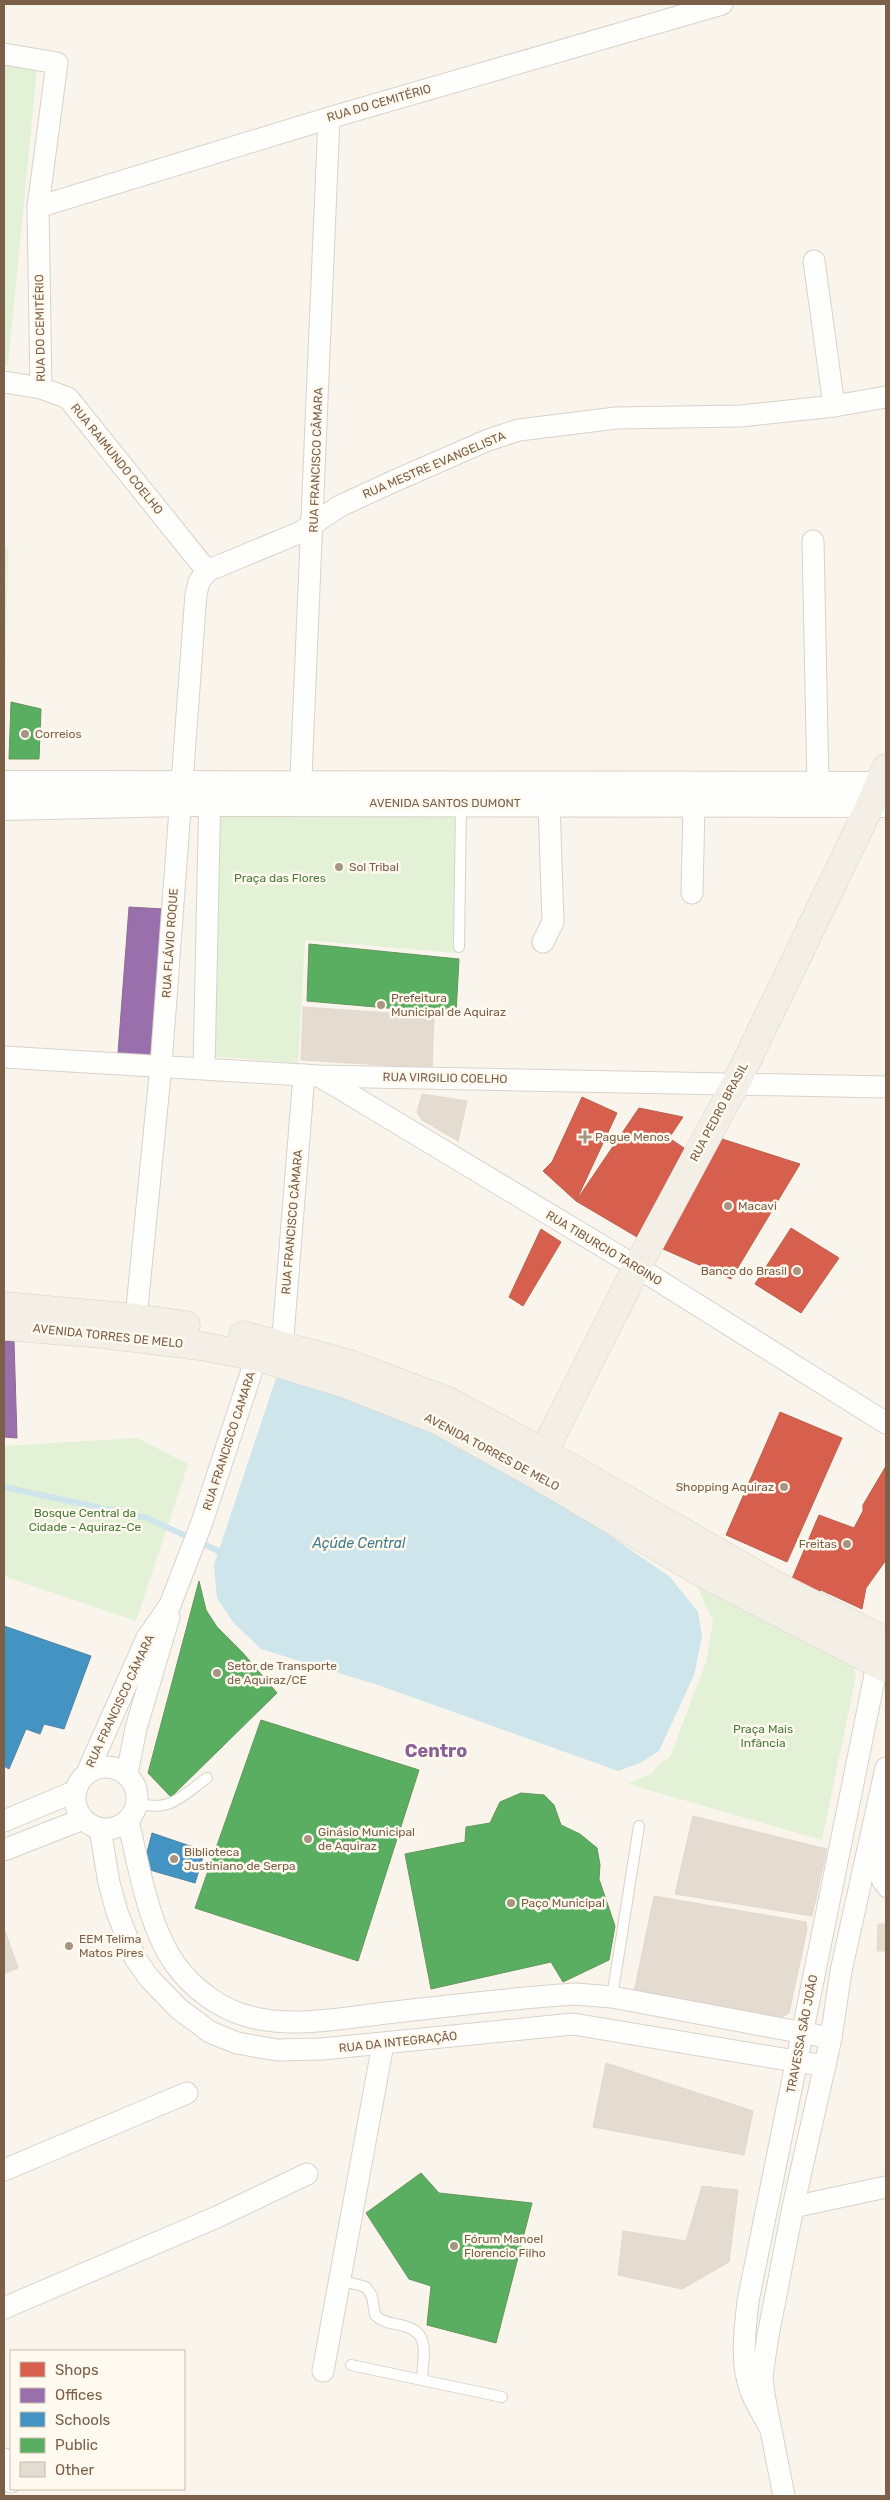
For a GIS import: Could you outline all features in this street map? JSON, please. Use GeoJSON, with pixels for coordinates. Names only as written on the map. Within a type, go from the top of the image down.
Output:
{"type":"FeatureCollection","features":[{"type":"Feature","properties":{"kind":"main road","name":"RUA PEDRO BRASIL"},"geometry":{"type":"LineString","coordinates":[[539,1463],[637,1267],[736,1083],[882,790]]}},
{"type":"Feature","properties":{"kind":"main road","name":"AVENIDA TORRES DE MELO"},"geometry":{"type":"LineString","coordinates":[[4,1306],[136,1318],[203,1327],[269,1350]]}},
{"type":"Feature","properties":{"kind":"main road","name":"AVENIDA TORRES DE MELO"},"geometry":{"type":"LineString","coordinates":[[4,1326],[269,1350],[350,1364],[448,1402],[539,1463],[812,1605],[883,1653]]}},
{"type":"Feature","properties":{"kind":"street","name":"RUA DO CEMITÉRIO"},"geometry":{"type":"LineString","coordinates":[[38,207],[329,118],[722,4]]}},
{"type":"Feature","properties":{"kind":"street","name":"RUA DO CEMITÉRIO"},"geometry":{"type":"LineString","coordinates":[[4,54],[57,63],[38,207],[41,388]]}},
{"type":"Feature","properties":{"kind":"street","name":"RUA FRANCISCO CÂMARA"},"geometry":{"type":"LineString","coordinates":[[301,793],[314,524],[329,118]]}},
{"type":"Feature","properties":{"kind":"street"},"geometry":{"type":"LineString","coordinates":[[814,261],[834,406]]}},
{"type":"Feature","properties":{"kind":"street","name":"RUA RAIMUNDO COELHO"},"geometry":{"type":"LineString","coordinates":[[4,382],[58,392],[68,398],[208,571]]}},
{"type":"Feature","properties":{"kind":"street","name":"RUA MESTRE EVANGELISTA"},"geometry":{"type":"LineString","coordinates":[[208,571],[288,538],[314,524],[340,506],[383,486],[488,440],[519,430],[616,418],[741,416],[834,406],[886,397]]}},
{"type":"Feature","properties":{"kind":"street"},"geometry":{"type":"LineString","coordinates":[[812,541],[818,785]]}},
{"type":"Feature","properties":{"kind":"street","name":"RUA FLÁVIO ROQUE"},"geometry":{"type":"LineString","coordinates":[[136,1318],[161,1065],[196,594],[199,582],[208,571]]}},
{"type":"Feature","properties":{"kind":"street","name":"AVENIDA SANTOS DUMONT"},"geometry":{"type":"LineString","coordinates":[[4,784],[81,795]]}},
{"type":"Feature","properties":{"kind":"street","name":"AVENIDA SANTOS DUMONT"},"geometry":{"type":"LineString","coordinates":[[4,807],[81,795],[182,793],[818,785],[882,790]]}},
{"type":"Feature","properties":{"kind":"street","name":"AVENIDA SANTOS DUMONT"},"geometry":{"type":"LineString","coordinates":[[301,793],[461,804],[694,805],[882,790]]}},
{"type":"Feature","properties":{"kind":"street"},"geometry":{"type":"LineString","coordinates":[[204,1068],[210,794]]}},
{"type":"Feature","properties":{"kind":"street"},"geometry":{"type":"LineString","coordinates":[[543,942],[553,922],[549,804]]}},
{"type":"Feature","properties":{"kind":"street"},"geometry":{"type":"LineString","coordinates":[[692,893],[694,805]]}},
{"type":"Feature","properties":{"kind":"street","name":"RUA VIRGILIO COELHO"},"geometry":{"type":"LineString","coordinates":[[4,1057],[312,1075],[886,1087]]}},
{"type":"Feature","properties":{"kind":"street","name":"RUA FRANCISCO CÂMARA"},"geometry":{"type":"LineString","coordinates":[[269,1350],[283,1336],[312,1075]]}},
{"type":"Feature","properties":{"kind":"street","name":"RUA TIBURCIO TARGINO"},"geometry":{"type":"LineString","coordinates":[[312,1075],[637,1267],[886,1423]]}},
{"type":"Feature","properties":{"kind":"street","name":"RUA FRANCISCO CAMARA"},"geometry":{"type":"LineString","coordinates":[[201,1525],[269,1350]]}},
{"type":"Feature","properties":{"kind":"street","name":"RUA FRANCISCO CÂMARA"},"geometry":{"type":"LineString","coordinates":[[87,1773],[147,1638],[170,1605],[201,1525]]}},
{"type":"Feature","properties":{"kind":"street","name":"RUA FRANCISCO CÂMARA"},"geometry":{"type":"LineString","coordinates":[[127,1774],[136,1728],[169,1617],[170,1605]]}},
{"type":"Feature","properties":{"kind":"street","name":"TRAVESSA SÃO JOÃO"},"geometry":{"type":"LineString","coordinates":[[769,2426],[754,2399],[746,2376],[745,2328],[754,2270],[802,2032],[883,1653]]}},
{"type":"Feature","properties":{"kind":"street"},"geometry":{"type":"LineString","coordinates":[[91,1824],[75,1801],[80,1781],[87,1773],[107,1766],[118,1768],[134,1782],[138,1792],[133,1812],[144,1887],[160,1937],[175,1964],[205,1995],[235,2013],[273,2021],[329,2020],[575,1994],[612,1997],[831,2038]]}},
{"type":"Feature","properties":{"kind":"street","name":"TRAVESSA SÃO JOÃO"},"geometry":{"type":"LineString","coordinates":[[784,2496],[769,2426],[762,2377],[764,2360],[793,2207],[831,2038],[841,1972],[886,1768]]}},
{"type":"Feature","properties":{"kind":"street"},"geometry":{"type":"LineString","coordinates":[[4,1821],[76,1792]]}},
{"type":"Feature","properties":{"kind":"street"},"geometry":{"type":"LineString","coordinates":[[4,1850],[91,1824],[110,1829],[133,1812]]}},
{"type":"Feature","properties":{"kind":"street"},"geometry":{"type":"LineString","coordinates":[[886,1812],[880,1881],[886,1889]]}},
{"type":"Feature","properties":{"kind":"street","name":"RUA DA INTEGRAÇÃO"},"geometry":{"type":"LineString","coordinates":[[91,1824],[115,1904],[136,1958],[149,1978],[179,2009],[210,2032],[237,2043],[277,2050],[322,2049],[573,2024],[825,2066]]}},
{"type":"Feature","properties":{"kind":"street"},"geometry":{"type":"LineString","coordinates":[[323,2370],[383,2044]]}},
{"type":"Feature","properties":{"kind":"street"},"geometry":{"type":"LineString","coordinates":[[4,2170],[187,2093]]}},
{"type":"Feature","properties":{"kind":"street"},"geometry":{"type":"LineString","coordinates":[[4,2308],[217,2217],[307,2174]]}},
{"type":"Feature","properties":{"kind":"street"},"geometry":{"type":"LineString","coordinates":[[793,2207],[886,2187]]}},
{"type":"Feature","properties":{"kind":"street"},"geometry":{"type":"LineString","coordinates":[[4,2459],[10,2479]]}},
{"type":"Feature","properties":{"kind":"lane"},"geometry":{"type":"LineString","coordinates":[[459,947],[461,804]]}},
{"type":"Feature","properties":{"kind":"lane"},"geometry":{"type":"LineString","coordinates":[[133,1812],[162,1807],[175,1801],[207,1778]]}},
{"type":"Feature","properties":{"kind":"lane"},"geometry":{"type":"LineString","coordinates":[[612,1997],[639,1826]]}},
{"type":"Feature","properties":{"kind":"lane"},"geometry":{"type":"LineString","coordinates":[[340,2280],[366,2287],[372,2296],[375,2315],[382,2322],[413,2327],[420,2333],[424,2342],[422,2380]]}},
{"type":"Feature","properties":{"kind":"lane"},"geometry":{"type":"LineString","coordinates":[[351,2366],[502,2397]]}},
{"type":"Feature","properties":{"kind":"green space"},"geometry":{"type":"Polygon","coordinates":[[[4,64],[37,69],[8,365],[4,365],[4,64]]]}},
{"type":"Feature","properties":{"kind":"green space"},"geometry":{"type":"Polygon","coordinates":[[[4,547],[8,548],[4,756],[4,547]]]}},
{"type":"Feature","properties":{"kind":"green space","name":"Praça das Flores"},"geometry":{"type":"Polygon","coordinates":[[[215,809],[456,814],[456,953],[305,940],[298,1063],[207,1056],[215,809]]]}},
{"type":"Feature","properties":{"kind":"green space","name":"Bosque Central da Cidade - Aquiraz-Ce"},"geometry":{"type":"Polygon","coordinates":[[[137,1438],[188,1464],[136,1621],[4,1576],[4,1446],[137,1438]]]}},
{"type":"Feature","properties":{"kind":"green space","name":"Praça Mais Infância"},"geometry":{"type":"Polygon","coordinates":[[[698,1588],[852,1662],[856,1676],[822,1840],[628,1784],[652,1773],[659,1764],[670,1757],[706,1662],[713,1621],[698,1588]]]}},
{"type":"Feature","properties":{"kind":"water","name":"Açúde Central"},"geometry":{"type":"Polygon","coordinates":[[[278,1372],[432,1432],[557,1499],[670,1577],[698,1612],[702,1636],[694,1675],[659,1751],[640,1763],[618,1771],[381,1686],[261,1649],[233,1622],[217,1598],[214,1565],[278,1372]]]}},
{"type":"Feature","properties":{"kind":"building: Shops","name":"Pague Menos"},"geometry":{"type":"Polygon","coordinates":[[[582,1097],[617,1113],[576,1201],[543,1171],[552,1162],[582,1097]]]}},
{"type":"Feature","properties":{"kind":"building: Shops"},"geometry":{"type":"Polygon","coordinates":[[[639,1108],[683,1117],[669,1138],[684,1148],[637,1237],[576,1201],[639,1108]]]}},
{"type":"Feature","properties":{"kind":"building: Shops","name":"Macavi"},"geometry":{"type":"Polygon","coordinates":[[[716,1137],[800,1164],[731,1279],[661,1248],[716,1137]]]}},
{"type":"Feature","properties":{"kind":"building: Shops","name":"Banco do Brasil"},"geometry":{"type":"Polygon","coordinates":[[[791,1228],[839,1258],[801,1313],[755,1284],[791,1228]]]}},
{"type":"Feature","properties":{"kind":"building: Shops"},"geometry":{"type":"Polygon","coordinates":[[[541,1229],[561,1242],[523,1306],[509,1297],[541,1229]]]}},
{"type":"Feature","properties":{"kind":"building: Shops","name":"Shopping Aquiraz"},"geometry":{"type":"Polygon","coordinates":[[[780,1412],[842,1438],[787,1562],[726,1535],[780,1412]]]}},
{"type":"Feature","properties":{"kind":"building: Shops","name":"Freitas"},"geometry":{"type":"Polygon","coordinates":[[[886,1466],[886,1560],[866,1588],[862,1609],[821,1590],[817,1594],[791,1581],[819,1515],[854,1528],[863,1511],[863,1505],[886,1466]]]}},
{"type":"Feature","properties":{"kind":"building: Offices"},"geometry":{"type":"Polygon","coordinates":[[[129,907],[164,909],[150,1057],[118,1053],[129,907]]]}},
{"type":"Feature","properties":{"kind":"building: Offices"},"geometry":{"type":"Polygon","coordinates":[[[4,1341],[14,1341],[17,1438],[4,1437],[4,1341]]]}},
{"type":"Feature","properties":{"kind":"building: Schools"},"geometry":{"type":"Polygon","coordinates":[[[4,1626],[91,1656],[64,1729],[44,1724],[40,1734],[26,1729],[9,1769],[4,1766],[4,1626]]]}},
{"type":"Feature","properties":{"kind":"building: Schools","name":"Biblioteca Justiniano de Serpa"},"geometry":{"type":"Polygon","coordinates":[[[152,1833],[205,1851],[195,1883],[143,1868],[152,1833]]]}},
{"type":"Feature","properties":{"kind":"building: Public","name":"Correios"},"geometry":{"type":"Polygon","coordinates":[[[11,702],[41,709],[39,759],[9,759],[11,702]]]}},
{"type":"Feature","properties":{"kind":"building: Public"},"geometry":{"type":"Polygon","coordinates":[[[309,944],[459,959],[456,1014],[307,1001],[309,944]]]}},
{"type":"Feature","properties":{"kind":"building: Public","name":"Setor de Transporte de Aquiraz/CE"},"geometry":{"type":"Polygon","coordinates":[[[199,1581],[206,1610],[217,1627],[243,1653],[277,1693],[171,1797],[148,1773],[199,1581]]]}},
{"type":"Feature","properties":{"kind":"building: Public","name":"Ginásio Municipal de Aquiraz"},"geometry":{"type":"Polygon","coordinates":[[[261,1720],[419,1770],[358,1961],[195,1908],[261,1720]]]}},
{"type":"Feature","properties":{"kind":"building: Public","name":"Paço Municipal"},"geometry":{"type":"Polygon","coordinates":[[[521,1793],[544,1795],[554,1805],[561,1825],[580,1834],[597,1848],[600,1865],[599,1879],[615,1926],[609,1960],[563,1982],[551,1962],[431,1989],[405,1854],[465,1842],[466,1827],[490,1823],[500,1802],[521,1793]]]}},
{"type":"Feature","properties":{"kind":"building: Public","name":"Fórum Manoel Florencio Filho"},"geometry":{"type":"Polygon","coordinates":[[[421,2173],[439,2193],[532,2203],[496,2343],[427,2325],[431,2286],[409,2279],[366,2213],[421,2173]]]}},
{"type":"Feature","properties":{"kind":"building: Other"},"geometry":{"type":"Polygon","coordinates":[[[303,1007],[434,1016],[432,1068],[301,1060],[303,1007]]]}},
{"type":"Feature","properties":{"kind":"building: Other"},"geometry":{"type":"Polygon","coordinates":[[[422,1094],[467,1101],[458,1141],[422,1120],[417,1112],[422,1094]]]}},
{"type":"Feature","properties":{"kind":"building: Other"},"geometry":{"type":"Polygon","coordinates":[[[693,1816],[827,1849],[812,1916],[675,1894],[693,1816]]]}},
{"type":"Feature","properties":{"kind":"building: Other"},"geometry":{"type":"Polygon","coordinates":[[[654,1896],[806,1922],[807,1930],[789,2013],[780,2018],[634,1992],[654,1896]]]}},
{"type":"Feature","properties":{"kind":"building: Other"},"geometry":{"type":"Polygon","coordinates":[[[878,1924],[886,1924],[886,1951],[877,1951],[878,1924]]]}},
{"type":"Feature","properties":{"kind":"building: Other"},"geometry":{"type":"Polygon","coordinates":[[[4,1928],[18,1968],[4,1974],[4,1928]]]}},
{"type":"Feature","properties":{"kind":"building: Other"},"geometry":{"type":"Polygon","coordinates":[[[606,2063],[753,2111],[744,2155],[593,2127],[606,2063]]]}},
{"type":"Feature","properties":{"kind":"building: Other"},"geometry":{"type":"Polygon","coordinates":[[[702,2186],[738,2190],[729,2262],[682,2289],[618,2275],[623,2231],[686,2241],[702,2186]]]}},
{"type":"Feature","properties":{"kind":"waterway"},"geometry":{"type":"LineString","coordinates":[[4,1487],[147,1518],[225,1554]]}},
{"type":"Feature","properties":{"kind":"place","name":"Correios"},"geometry":{"type":"Point","coordinates":[25,734]}},
{"type":"Feature","properties":{"kind":"place","name":"Sol Tribal"},"geometry":{"type":"Point","coordinates":[339,867]}},
{"type":"Feature","properties":{"kind":"place","name":"Prefeitura Municipal de Aquiraz"},"geometry":{"type":"Point","coordinates":[381,1005]}},
{"type":"Feature","properties":{"kind":"place","name":"Pague Menos"},"geometry":{"type":"Point","coordinates":[585,1137]}},
{"type":"Feature","properties":{"kind":"place","name":"Macavi"},"geometry":{"type":"Point","coordinates":[728,1206]}},
{"type":"Feature","properties":{"kind":"place","name":"Banco do Brasil"},"geometry":{"type":"Point","coordinates":[797,1271]}},
{"type":"Feature","properties":{"kind":"place","name":"Shopping Aquiraz"},"geometry":{"type":"Point","coordinates":[784,1487]}},
{"type":"Feature","properties":{"kind":"place","name":"Freitas"},"geometry":{"type":"Point","coordinates":[847,1544]}},
{"type":"Feature","properties":{"kind":"place","name":"Setor de Transporte de Aquiraz/CE"},"geometry":{"type":"Point","coordinates":[217,1673]}},
{"type":"Feature","properties":{"kind":"place","name":"Ginásio Municipal de Aquiraz"},"geometry":{"type":"Point","coordinates":[308,1839]}},
{"type":"Feature","properties":{"kind":"place","name":"Biblioteca Justiniano de Serpa"},"geometry":{"type":"Point","coordinates":[174,1859]}},
{"type":"Feature","properties":{"kind":"place","name":"Paço Municipal"},"geometry":{"type":"Point","coordinates":[511,1903]}},
{"type":"Feature","properties":{"kind":"place","name":"EEM Telima Matos Pires"},"geometry":{"type":"Point","coordinates":[69,1946]}},
{"type":"Feature","properties":{"kind":"place","name":"Fórum Manoel Florencio Filho"},"geometry":{"type":"Point","coordinates":[454,2246]}},
{"type":"Feature","properties":{"kind":"district","name":"Centro"},"geometry":{"type":"Point","coordinates":[436,1751]}}]}
